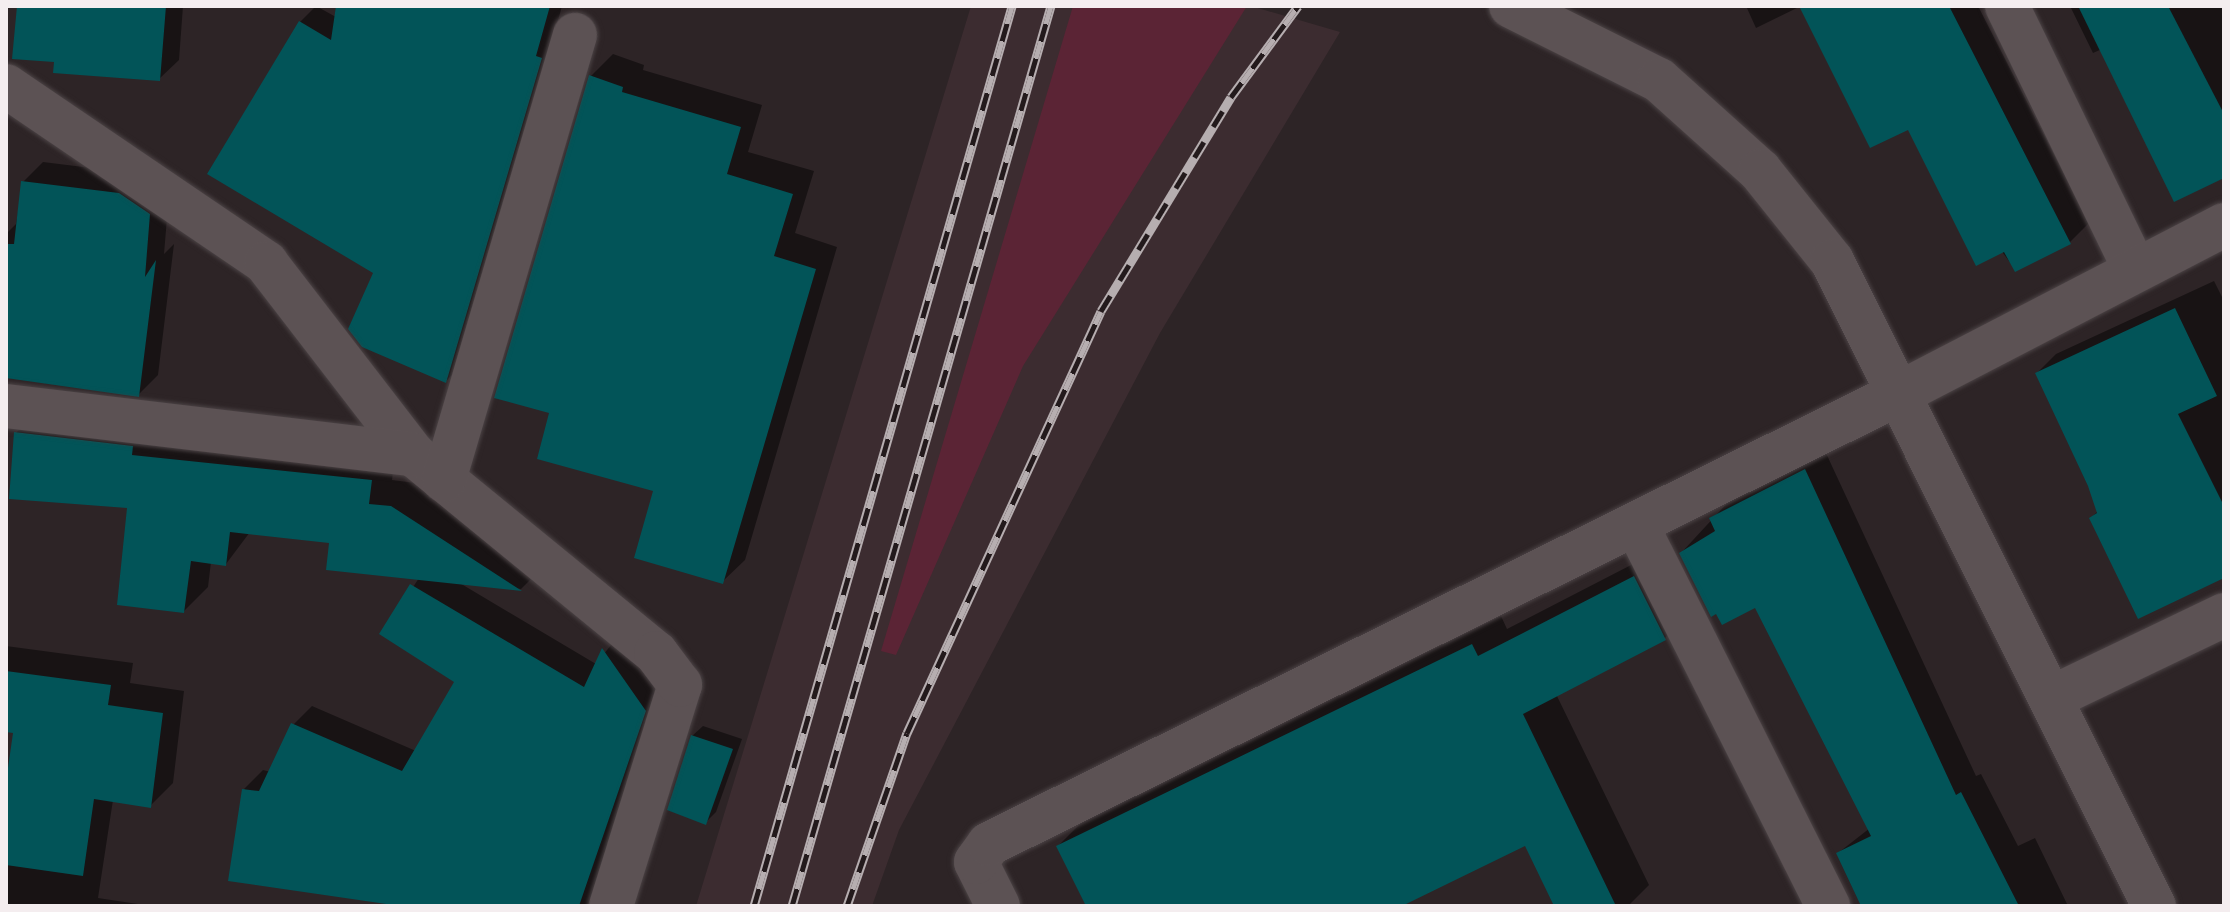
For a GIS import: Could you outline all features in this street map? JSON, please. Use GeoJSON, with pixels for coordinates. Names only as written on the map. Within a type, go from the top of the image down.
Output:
{"type":"FeatureCollection","features":[{"type":"Feature","properties":{"kind":"street"},"geometry":{"type":"LineString","coordinates":[[1511,6],[1659,80],[1723,134],[1760,171],[1832,261],[1902,392],[2154,906]]}},
{"type":"Feature","properties":{"kind":"street"},"geometry":{"type":"LineString","coordinates":[[2007,6],[2135,270]]}},
{"type":"Feature","properties":{"kind":"street"},"geometry":{"type":"LineString","coordinates":[[429,468],[575,35]]}},
{"type":"Feature","properties":{"kind":"street"},"geometry":{"type":"LineString","coordinates":[[6,86],[266,263],[429,468],[656,653],[680,685],[611,906]]}},
{"type":"Feature","properties":{"kind":"street"},"geometry":{"type":"LineString","coordinates":[[998,906],[976,862],[989,844],[1902,392],[2224,225]]}},
{"type":"Feature","properties":{"kind":"street"},"geometry":{"type":"LineString","coordinates":[[6,406],[429,468]]}},
{"type":"Feature","properties":{"kind":"street"},"geometry":{"type":"LineString","coordinates":[[1636,524],[1828,906]]}},
{"type":"Feature","properties":{"kind":"street"},"geometry":{"type":"LineString","coordinates":[[2051,698],[2224,615]]}},
{"type":"Feature","properties":{"kind":"shaded area"},"geometry":{"type":"Polygon","coordinates":[[[971,6],[1251,6],[1340,32],[1160,333],[899,830],[872,906],[696,906],[971,6]]]}},
{"type":"Feature","properties":{"kind":"shaded area"},"geometry":{"type":"Polygon","coordinates":[[[1073,6],[1247,6],[1023,366],[896,655],[881,651],[1073,6]]]}},
{"type":"Feature","properties":{"kind":"building"},"geometry":{"type":"Polygon","coordinates":[[[17,6],[166,6],[160,81],[53,73],[54,62],[12,59],[17,6]]]}},
{"type":"Feature","properties":{"kind":"building"},"geometry":{"type":"Polygon","coordinates":[[[336,6],[550,6],[536,56],[542,58],[446,383],[362,347],[348,329],[373,273],[207,174],[299,21],[331,40],[336,6]]]}},
{"type":"Feature","properties":{"kind":"building"},"geometry":{"type":"Polygon","coordinates":[[[1799,6],[1949,6],[2071,244],[2015,272],[2004,252],[1976,266],[1908,130],[1870,148],[1799,6]]]}},
{"type":"Feature","properties":{"kind":"building"},"geometry":{"type":"Polygon","coordinates":[[[2078,6],[2168,6],[2224,114],[2224,178],[2174,202],[2078,6]]]}},
{"type":"Feature","properties":{"kind":"building"},"geometry":{"type":"Polygon","coordinates":[[[589,75],[623,87],[622,92],[741,127],[727,174],[793,194],[774,256],[816,269],[723,584],[634,558],[653,491],[537,459],[549,413],[494,398],[589,75]]]}},
{"type":"Feature","properties":{"kind":"building"},"geometry":{"type":"Polygon","coordinates":[[[21,181],[119,193],[150,214],[145,277],[156,260],[139,397],[6,378],[6,244],[14,244],[21,181]]]}},
{"type":"Feature","properties":{"kind":"building"},"geometry":{"type":"Polygon","coordinates":[[[2175,308],[2217,396],[2178,414],[2224,506],[2224,578],[2138,619],[2089,518],[2097,513],[2088,486],[2035,373],[2175,308]]]}},
{"type":"Feature","properties":{"kind":"building"},"geometry":{"type":"Polygon","coordinates":[[[14,432],[133,446],[132,455],[372,480],[369,504],[391,506],[522,591],[326,570],[329,543],[230,532],[226,566],[191,561],[184,613],[117,605],[127,508],[9,499],[14,432]]]}},
{"type":"Feature","properties":{"kind":"building"},"geometry":{"type":"Polygon","coordinates":[[[1805,469],[1956,795],[1961,792],[2019,906],[1861,906],[1836,853],[1871,836],[1755,608],[1722,625],[1716,614],[1711,617],[1679,553],[1715,531],[1709,518],[1805,469]]]}},
{"type":"Feature","properties":{"kind":"building"},"geometry":{"type":"Polygon","coordinates":[[[1634,576],[1666,640],[1523,714],[1616,906],[1554,906],[1525,846],[1402,906],[1086,906],[1056,846],[1472,644],[1478,656],[1634,576]]]}},
{"type":"Feature","properties":{"kind":"building"},"geometry":{"type":"Polygon","coordinates":[[[410,584],[584,687],[602,648],[646,711],[579,906],[400,906],[228,881],[242,789],[259,791],[291,723],[402,771],[454,682],[379,634],[410,584]]]}},
{"type":"Feature","properties":{"kind":"building"},"geometry":{"type":"Polygon","coordinates":[[[6,671],[111,685],[108,705],[163,713],[151,808],[94,799],[83,876],[6,865],[6,782],[13,733],[6,732],[6,671]]]}},
{"type":"Feature","properties":{"kind":"building"},"geometry":{"type":"Polygon","coordinates":[[[691,735],[733,749],[706,825],[667,810],[691,735]]]}},
{"type":"Feature","properties":{"kind":"railway"},"geometry":{"type":"LineString","coordinates":[[754,906],[1012,6]]}},
{"type":"Feature","properties":{"kind":"railway"},"geometry":{"type":"LineString","coordinates":[[792,906],[1051,6]]}},
{"type":"Feature","properties":{"kind":"railway"},"geometry":{"type":"LineString","coordinates":[[847,906],[907,733],[1101,311],[1231,97],[1298,6]]}}]}
